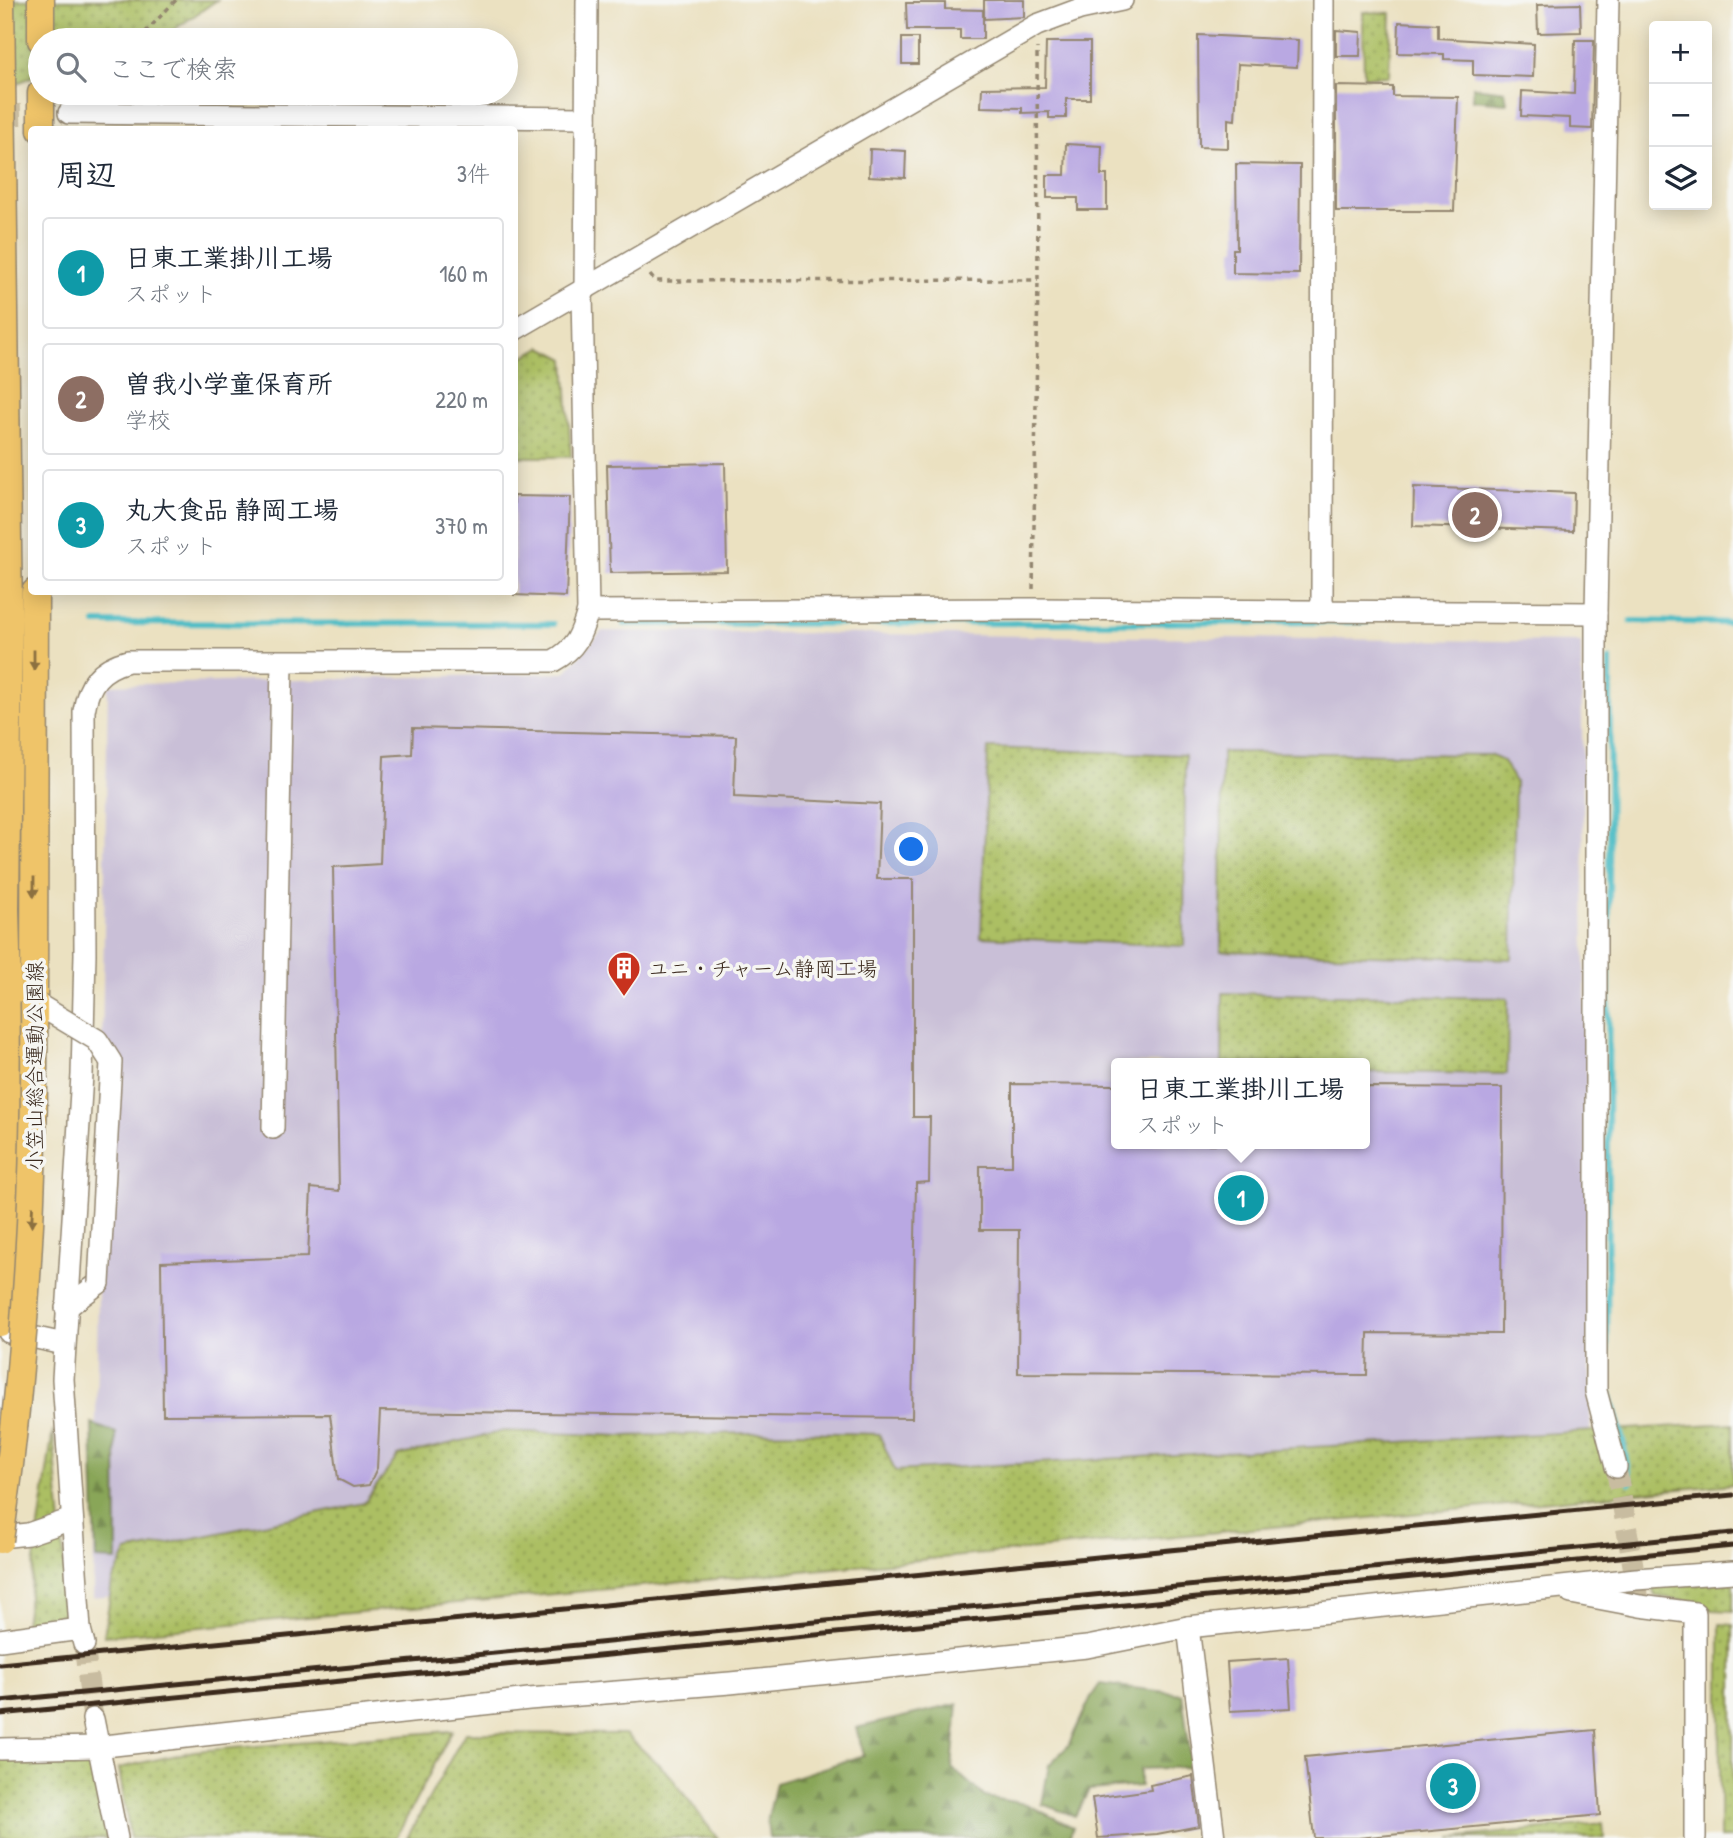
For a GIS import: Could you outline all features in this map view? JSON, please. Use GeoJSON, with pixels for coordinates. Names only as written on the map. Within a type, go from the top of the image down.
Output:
{"type":"FeatureCollection","features":[{"type":"Feature","properties":{"kind":"main road","name":"小笠山総合運動公園線"},"geometry":{"type":"LineString","coordinates":[[0,1324],[9,1156],[10,1074],[3,912],[1,0]]}},
{"type":"Feature","properties":{"kind":"main road"},"geometry":{"type":"LineString","coordinates":[[41,0],[41,28]]}},
{"type":"Feature","properties":{"kind":"main road"},"geometry":{"type":"LineString","coordinates":[[41,105],[41,126]]}},
{"type":"Feature","properties":{"kind":"main road","name":"小笠山総合運動公園線"},"geometry":{"type":"LineString","coordinates":[[0,1538],[27,1297],[34,1173],[40,595]]}},
{"type":"Feature","properties":{"kind":"street"},"geometry":{"type":"LineString","coordinates":[[0,1640],[82,1637],[63,1379],[82,1075],[85,954],[84,712],[87,693],[96,678],[112,665],[128,661],[553,661],[571,652],[581,636],[588,611],[584,291],[587,0]]}},
{"type":"Feature","properties":{"kind":"street"},"geometry":{"type":"LineString","coordinates":[[518,328],[1037,25],[1080,9],[1122,0]]}},
{"type":"Feature","properties":{"kind":"street"},"geometry":{"type":"LineString","coordinates":[[1322,612],[1323,0]]}},
{"type":"Feature","properties":{"kind":"street"},"geometry":{"type":"LineString","coordinates":[[1608,0],[1596,613],[1596,1391],[1616,1468]]}},
{"type":"Feature","properties":{"kind":"street"},"geometry":{"type":"LineString","coordinates":[[78,118],[400,123],[586,118]]}},
{"type":"Feature","properties":{"kind":"street"},"geometry":{"type":"LineString","coordinates":[[4,619],[40,595]]}},
{"type":"Feature","properties":{"kind":"street"},"geometry":{"type":"LineString","coordinates":[[588,611],[1032,609],[1596,613]]}},
{"type":"Feature","properties":{"kind":"street"},"geometry":{"type":"LineString","coordinates":[[273,1128],[282,663]]}},
{"type":"Feature","properties":{"kind":"street"},"geometry":{"type":"LineString","coordinates":[[34,1002],[97,1040],[111,1062],[99,1283],[66,1308]]}},
{"type":"Feature","properties":{"kind":"street"},"geometry":{"type":"LineString","coordinates":[[0,1324],[13,1335],[64,1344]]}},
{"type":"Feature","properties":{"kind":"street"},"geometry":{"type":"LineString","coordinates":[[0,1538],[28,1534],[72,1519]]}},
{"type":"Feature","properties":{"kind":"street"},"geometry":{"type":"LineString","coordinates":[[0,1749],[96,1746],[529,1699],[730,1683],[1087,1647],[1188,1627],[1549,1588],[1733,1572]]}},
{"type":"Feature","properties":{"kind":"street"},"geometry":{"type":"LineString","coordinates":[[1549,1588],[1640,1606],[1695,1613],[1695,1838]]}},
{"type":"Feature","properties":{"kind":"street"},"geometry":{"type":"LineString","coordinates":[[1188,1627],[1214,1838]]}},
{"type":"Feature","properties":{"kind":"street"},"geometry":{"type":"LineString","coordinates":[[93,1720],[96,1746],[117,1838]]}},
{"type":"Feature","properties":{"kind":"path"},"geometry":{"type":"LineString","coordinates":[[149,28],[176,0]]}},
{"type":"Feature","properties":{"kind":"path"},"geometry":{"type":"LineString","coordinates":[[1032,609],[1038,280],[1037,25]]}},
{"type":"Feature","properties":{"kind":"path"},"geometry":{"type":"LineString","coordinates":[[637,260],[655,281],[1038,280]]}},
{"type":"Feature","properties":{"kind":"shaded area"},"geometry":{"type":"Polygon","coordinates":[[[602,631],[1581,642],[1591,1459],[93,1598],[108,685],[565,673],[602,631]]]}},
{"type":"Feature","properties":{"kind":"green space"},"geometry":{"type":"Polygon","coordinates":[[[0,0],[217,0],[176,28],[28,28],[28,78],[0,91],[0,0]]]}},
{"type":"Feature","properties":{"kind":"green space"},"geometry":{"type":"Polygon","coordinates":[[[1363,12],[1391,13],[1389,76],[1364,77],[1363,12]]]}},
{"type":"Feature","properties":{"kind":"green space"},"geometry":{"type":"Polygon","coordinates":[[[1473,87],[1505,91],[1507,103],[1473,100],[1473,87]]]}},
{"type":"Feature","properties":{"kind":"green space"},"geometry":{"type":"Polygon","coordinates":[[[542,347],[565,359],[571,457],[518,457],[518,359],[542,347]]]}},
{"type":"Feature","properties":{"kind":"green space"},"geometry":{"type":"Polygon","coordinates":[[[988,748],[1185,755],[1184,946],[981,937],[988,748]]]}},
{"type":"Feature","properties":{"kind":"green space"},"geometry":{"type":"Polygon","coordinates":[[[1222,752],[1490,755],[1503,761],[1515,782],[1512,959],[1221,951],[1222,752]]]}},
{"type":"Feature","properties":{"kind":"green space"},"geometry":{"type":"Polygon","coordinates":[[[1223,993],[1508,998],[1507,1074],[1370,1072],[1370,1058],[1222,1058],[1223,993]]]}},
{"type":"Feature","properties":{"kind":"green space"},"geometry":{"type":"Polygon","coordinates":[[[1733,1423],[1733,1484],[104,1636],[112,1582],[127,1552],[364,1503],[398,1456],[504,1431],[621,1436],[794,1432],[879,1434],[895,1471],[1733,1423]]]}},
{"type":"Feature","properties":{"kind":"green space"},"geometry":{"type":"Polygon","coordinates":[[[92,1424],[116,1433],[117,1560],[96,1559],[92,1424]]]}},
{"type":"Feature","properties":{"kind":"green space"},"geometry":{"type":"Polygon","coordinates":[[[53,1430],[69,1619],[25,1624],[53,1430]]]}},
{"type":"Feature","properties":{"kind":"green space"},"geometry":{"type":"Polygon","coordinates":[[[1733,1582],[1733,1611],[1712,1610],[1697,1602],[1655,1596],[1652,1586],[1733,1582]]]}},
{"type":"Feature","properties":{"kind":"green space"},"geometry":{"type":"Polygon","coordinates":[[[1720,1624],[1733,1625],[1733,1838],[1720,1838],[1720,1624]]]}},
{"type":"Feature","properties":{"kind":"green space"},"geometry":{"type":"Polygon","coordinates":[[[1100,1684],[1182,1694],[1192,1767],[1140,1769],[1140,1786],[1089,1790],[1075,1816],[1042,1804],[1049,1765],[1068,1746],[1100,1684]]]}},
{"type":"Feature","properties":{"kind":"green space"},"geometry":{"type":"Polygon","coordinates":[[[958,1704],[952,1768],[985,1797],[1026,1804],[1073,1827],[1069,1838],[769,1838],[767,1822],[776,1783],[864,1755],[856,1728],[958,1704]]]}},
{"type":"Feature","properties":{"kind":"green space"},"geometry":{"type":"Polygon","coordinates":[[[452,1731],[396,1838],[130,1838],[119,1768],[194,1751],[452,1731]]]}},
{"type":"Feature","properties":{"kind":"green space"},"geometry":{"type":"Polygon","coordinates":[[[465,1733],[625,1734],[669,1774],[717,1838],[407,1838],[465,1733]]]}},
{"type":"Feature","properties":{"kind":"green space"},"geometry":{"type":"Polygon","coordinates":[[[89,1754],[108,1838],[0,1838],[0,1757],[89,1754]]]}},
{"type":"Feature","properties":{"kind":"green space"},"geometry":{"type":"Polygon","coordinates":[[[1603,1823],[1604,1838],[1451,1838],[1603,1823]]]}},
{"type":"Feature","properties":{"kind":"building"},"geometry":{"type":"Polygon","coordinates":[[[984,0],[1024,0],[1024,17],[984,19],[984,0]]]}},
{"type":"Feature","properties":{"kind":"building"},"geometry":{"type":"Polygon","coordinates":[[[906,3],[945,3],[945,9],[983,10],[983,39],[960,39],[960,30],[907,30],[906,3]]]}},
{"type":"Feature","properties":{"kind":"building"},"geometry":{"type":"Polygon","coordinates":[[[1580,4],[1581,32],[1538,33],[1537,5],[1580,4]]]}},
{"type":"Feature","properties":{"kind":"building"},"geometry":{"type":"Polygon","coordinates":[[[1399,22],[1438,24],[1438,38],[1534,44],[1533,77],[1473,75],[1473,60],[1444,59],[1444,54],[1398,53],[1399,22]]]}},
{"type":"Feature","properties":{"kind":"building"},"geometry":{"type":"Polygon","coordinates":[[[1336,30],[1361,32],[1360,56],[1336,56],[1336,30]]]}},
{"type":"Feature","properties":{"kind":"building"},"geometry":{"type":"Polygon","coordinates":[[[1198,35],[1298,40],[1297,67],[1238,64],[1235,120],[1228,119],[1228,148],[1199,147],[1198,35]]]}},
{"type":"Feature","properties":{"kind":"building"},"geometry":{"type":"Polygon","coordinates":[[[902,38],[918,38],[918,64],[902,64],[902,38]]]}},
{"type":"Feature","properties":{"kind":"building"},"geometry":{"type":"Polygon","coordinates":[[[1575,40],[1594,40],[1592,129],[1570,128],[1570,118],[1521,116],[1522,91],[1574,94],[1575,40]]]}},
{"type":"Feature","properties":{"kind":"building"},"geometry":{"type":"Polygon","coordinates":[[[1046,42],[1090,42],[1090,99],[1066,99],[1066,118],[1049,118],[1049,112],[1022,113],[1022,108],[981,107],[982,88],[1045,87],[1046,42]]]}},
{"type":"Feature","properties":{"kind":"building"},"geometry":{"type":"Polygon","coordinates":[[[1336,86],[1393,87],[1393,96],[1458,97],[1454,211],[1336,211],[1336,86]]]}},
{"type":"Feature","properties":{"kind":"building"},"geometry":{"type":"Polygon","coordinates":[[[1066,144],[1102,146],[1101,175],[1107,175],[1107,210],[1078,210],[1078,198],[1047,198],[1047,175],[1065,175],[1066,144]]]}},
{"type":"Feature","properties":{"kind":"building"},"geometry":{"type":"Polygon","coordinates":[[[870,149],[906,151],[905,178],[869,176],[870,149]]]}},
{"type":"Feature","properties":{"kind":"building"},"geometry":{"type":"Polygon","coordinates":[[[1236,164],[1300,165],[1299,274],[1233,273],[1233,249],[1237,249],[1236,164]]]}},
{"type":"Feature","properties":{"kind":"building"},"geometry":{"type":"Polygon","coordinates":[[[725,463],[727,571],[610,573],[607,465],[725,463]]]}},
{"type":"Feature","properties":{"kind":"building"},"geometry":{"type":"Polygon","coordinates":[[[1414,487],[1574,493],[1573,531],[1413,526],[1414,487]]]}},
{"type":"Feature","properties":{"kind":"building"},"geometry":{"type":"Polygon","coordinates":[[[518,496],[570,497],[566,597],[514,595],[518,595],[518,496]]]}},
{"type":"Feature","properties":{"kind":"building","name":"ユニ・チャーム静岡工場"},"geometry":{"type":"Polygon","coordinates":[[[413,728],[736,736],[734,797],[880,804],[877,879],[913,879],[913,1117],[930,1117],[929,1182],[916,1183],[912,1418],[380,1411],[377,1468],[369,1485],[353,1487],[338,1479],[330,1414],[163,1415],[161,1262],[308,1257],[311,1188],[339,1191],[333,867],[380,864],[384,756],[412,754],[413,728]]]}},
{"type":"Feature","properties":{"kind":"building"},"geometry":{"type":"Polygon","coordinates":[[[1012,1084],[1111,1085],[1111,1149],[1370,1149],[1370,1087],[1502,1088],[1501,1334],[1368,1333],[1367,1375],[1018,1373],[1019,1230],[980,1230],[980,1166],[1012,1166],[1012,1084]]]}},
{"type":"Feature","properties":{"kind":"building"},"geometry":{"type":"Polygon","coordinates":[[[1288,1658],[1291,1708],[1230,1711],[1227,1662],[1288,1658]]]}},
{"type":"Feature","properties":{"kind":"building"},"geometry":{"type":"Polygon","coordinates":[[[1595,1730],[1600,1815],[1358,1838],[1314,1838],[1305,1757],[1595,1730]]]}},
{"type":"Feature","properties":{"kind":"building"},"geometry":{"type":"Polygon","coordinates":[[[1193,1776],[1199,1826],[1157,1834],[1098,1838],[1092,1798],[1151,1790],[1150,1785],[1193,1776]]]}},
{"type":"Feature","properties":{"kind":"waterway"},"geometry":{"type":"LineString","coordinates":[[1631,621],[1733,623]]}},
{"type":"Feature","properties":{"kind":"waterway"},"geometry":{"type":"LineString","coordinates":[[624,624],[1367,622]]}},
{"type":"Feature","properties":{"kind":"waterway"},"geometry":{"type":"LineString","coordinates":[[96,623],[553,624]]}},
{"type":"Feature","properties":{"kind":"waterway"},"geometry":{"type":"LineString","coordinates":[[1610,660],[1607,1383],[1623,1441],[1630,1483]]}},
{"type":"Feature","properties":{"kind":"tunnel"},"geometry":{"type":"LineString","coordinates":[[0,115],[69,113]]}},
{"type":"Feature","properties":{"kind":"tunnel"},"geometry":{"type":"LineString","coordinates":[[1616,1467],[1640,1606]]}},
{"type":"Feature","properties":{"kind":"tunnel"},"geometry":{"type":"LineString","coordinates":[[84,1644],[93,1719]]}},
{"type":"Feature","properties":{"kind":"railway"},"geometry":{"type":"LineString","coordinates":[[0,1664],[1733,1495]]}},
{"type":"Feature","properties":{"kind":"railway"},"geometry":{"type":"LineString","coordinates":[[0,1701],[1733,1533]]}},
{"type":"Feature","properties":{"kind":"railway"},"geometry":{"type":"LineString","coordinates":[[0,1714],[1733,1546]]}},
{"type":"Feature","properties":{"kind":"place","name":"曽我小学童保育所"},"geometry":{"type":"Point","coordinates":[1475,515]}},
{"type":"Feature","properties":{"kind":"place","name":"ユニ・チャーム静岡工場"},"geometry":{"type":"Point","coordinates":[624,998]}},
{"type":"Feature","properties":{"kind":"place","name":"日東工業掛川工場"},"geometry":{"type":"Point","coordinates":[1241,1198]}},
{"type":"Feature","properties":{"kind":"place","name":"丸大食品 静岡工場"},"geometry":{"type":"Point","coordinates":[1453,1786]}}]}
